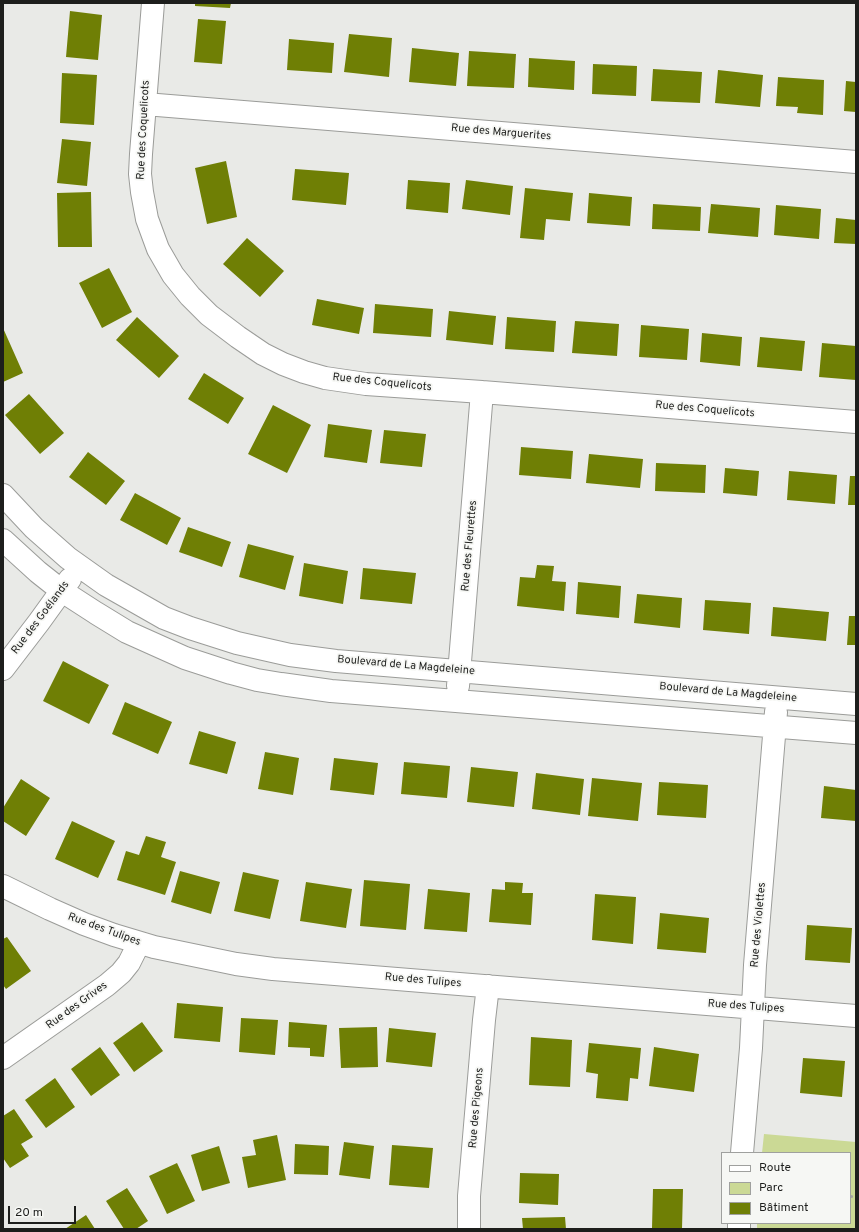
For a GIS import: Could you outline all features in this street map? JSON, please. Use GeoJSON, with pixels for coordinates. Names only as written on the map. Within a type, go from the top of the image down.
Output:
{"type":"FeatureCollection","features":[{"type":"Feature","properties":{"kind":"street","name":"Rue des Coquelicots"},"geometry":{"type":"LineString","coordinates":[[153,3],[140,174],[147,219],[158,249],[173,274],[190,296],[209,315],[263,354],[304,372],[325,378],[366,384],[856,422]]}},
{"type":"Feature","properties":{"kind":"street","name":"Rue des Marguerites"},"geometry":{"type":"LineString","coordinates":[[145,104],[856,162]]}},
{"type":"Feature","properties":{"kind":"street","name":"Rue des Fleurettes"},"geometry":{"type":"LineString","coordinates":[[457,701],[482,392]]}},
{"type":"Feature","properties":{"kind":"street","name":"Boulevard de La Magdeleine"},"geometry":{"type":"LineString","coordinates":[[3,495],[34,528],[68,558],[106,585],[164,618],[190,628],[262,650],[313,658],[856,704]]}},
{"type":"Feature","properties":{"kind":"street"},"geometry":{"type":"LineString","coordinates":[[3,540],[33,568],[62,591],[108,621],[146,642],[185,658],[231,673],[269,682],[308,688],[457,701],[856,733]]}},
{"type":"Feature","properties":{"kind":"street","name":"Rue des Goélands"},"geometry":{"type":"LineString","coordinates":[[3,669],[79,567]]}},
{"type":"Feature","properties":{"kind":"street","name":"Rue des Violettes"},"geometry":{"type":"LineString","coordinates":[[742,1152],[777,698]]}},
{"type":"Feature","properties":{"kind":"street","name":"Rue des Tulipes"},"geometry":{"type":"LineString","coordinates":[[3,886],[84,924],[139,943],[178,953],[236,964],[273,969],[856,1016]]}},
{"type":"Feature","properties":{"kind":"street","name":"Rue des Grives"},"geometry":{"type":"LineString","coordinates":[[3,1058],[107,985],[121,973],[129,962],[139,943]]}},
{"type":"Feature","properties":{"kind":"street","name":"Rue des Pigeons"},"geometry":{"type":"LineString","coordinates":[[469,1229],[469,1196],[488,986]]}},
{"type":"Feature","properties":{"kind":"green space"},"geometry":{"type":"Polygon","coordinates":[[[764,1134],[856,1142],[856,1229],[757,1229],[757,1224],[851,1224],[851,1152],[762,1152],[764,1134]]]}},
{"type":"Feature","properties":{"kind":"building"},"geometry":{"type":"Polygon","coordinates":[[[195,3],[231,3],[230,8],[195,6],[195,3]]]}},
{"type":"Feature","properties":{"kind":"building"},"geometry":{"type":"Polygon","coordinates":[[[70,11],[102,15],[98,60],[66,57],[70,11]]]}},
{"type":"Feature","properties":{"kind":"building"},"geometry":{"type":"Polygon","coordinates":[[[198,19],[226,21],[222,64],[194,62],[198,19]]]}},
{"type":"Feature","properties":{"kind":"building"},"geometry":{"type":"Polygon","coordinates":[[[349,34],[392,38],[389,77],[344,72],[349,34]]]}},
{"type":"Feature","properties":{"kind":"building"},"geometry":{"type":"Polygon","coordinates":[[[289,39],[334,43],[332,73],[287,70],[289,39]]]}},
{"type":"Feature","properties":{"kind":"building"},"geometry":{"type":"Polygon","coordinates":[[[412,48],[459,53],[456,86],[409,82],[412,48]]]}},
{"type":"Feature","properties":{"kind":"building"},"geometry":{"type":"Polygon","coordinates":[[[469,51],[516,54],[514,88],[467,86],[469,51]]]}},
{"type":"Feature","properties":{"kind":"building"},"geometry":{"type":"Polygon","coordinates":[[[529,58],[575,61],[574,90],[528,87],[529,58]]]}},
{"type":"Feature","properties":{"kind":"building"},"geometry":{"type":"Polygon","coordinates":[[[593,64],[637,66],[636,96],[592,94],[593,64]]]}},
{"type":"Feature","properties":{"kind":"building"},"geometry":{"type":"Polygon","coordinates":[[[653,69],[702,72],[700,103],[651,101],[653,69]]]}},
{"type":"Feature","properties":{"kind":"building"},"geometry":{"type":"Polygon","coordinates":[[[718,70],[763,75],[760,107],[715,103],[718,70]]]}},
{"type":"Feature","properties":{"kind":"building"},"geometry":{"type":"Polygon","coordinates":[[[62,73],[97,75],[94,125],[60,123],[62,73]]]}},
{"type":"Feature","properties":{"kind":"building"},"geometry":{"type":"Polygon","coordinates":[[[778,77],[824,80],[823,115],[797,113],[798,107],[776,106],[778,77]]]}},
{"type":"Feature","properties":{"kind":"building"},"geometry":{"type":"Polygon","coordinates":[[[846,81],[856,82],[856,112],[844,111],[846,81]]]}},
{"type":"Feature","properties":{"kind":"building"},"geometry":{"type":"Polygon","coordinates":[[[62,139],[91,142],[87,186],[57,183],[62,139]]]}},
{"type":"Feature","properties":{"kind":"building"},"geometry":{"type":"Polygon","coordinates":[[[226,161],[237,217],[207,224],[195,168],[226,161]]]}},
{"type":"Feature","properties":{"kind":"building"},"geometry":{"type":"Polygon","coordinates":[[[295,169],[349,173],[346,205],[292,200],[295,169]]]}},
{"type":"Feature","properties":{"kind":"building"},"geometry":{"type":"Polygon","coordinates":[[[408,180],[450,183],[448,213],[406,209],[408,180]]]}},
{"type":"Feature","properties":{"kind":"building"},"geometry":{"type":"Polygon","coordinates":[[[466,180],[513,186],[510,215],[462,209],[466,180]]]}},
{"type":"Feature","properties":{"kind":"building"},"geometry":{"type":"Polygon","coordinates":[[[525,188],[573,193],[570,221],[546,219],[544,240],[520,238],[525,188]]]}},
{"type":"Feature","properties":{"kind":"building"},"geometry":{"type":"Polygon","coordinates":[[[91,192],[92,247],[58,247],[57,193],[91,192]]]}},
{"type":"Feature","properties":{"kind":"building"},"geometry":{"type":"Polygon","coordinates":[[[589,193],[632,197],[630,226],[587,223],[589,193]]]}},
{"type":"Feature","properties":{"kind":"building"},"geometry":{"type":"Polygon","coordinates":[[[653,204],[701,207],[700,231],[652,229],[653,204]]]}},
{"type":"Feature","properties":{"kind":"building"},"geometry":{"type":"Polygon","coordinates":[[[711,204],[760,208],[758,237],[708,233],[711,204]]]}},
{"type":"Feature","properties":{"kind":"building"},"geometry":{"type":"Polygon","coordinates":[[[776,205],[821,209],[819,239],[774,235],[776,205]]]}},
{"type":"Feature","properties":{"kind":"building"},"geometry":{"type":"Polygon","coordinates":[[[836,218],[856,220],[856,244],[834,243],[836,218]]]}},
{"type":"Feature","properties":{"kind":"building"},"geometry":{"type":"Polygon","coordinates":[[[247,238],[284,271],[260,297],[223,264],[247,238]]]}},
{"type":"Feature","properties":{"kind":"building"},"geometry":{"type":"Polygon","coordinates":[[[109,268],[132,312],[102,328],[79,283],[109,268]]]}},
{"type":"Feature","properties":{"kind":"building"},"geometry":{"type":"Polygon","coordinates":[[[317,299],[364,308],[359,334],[312,325],[317,299]]]}},
{"type":"Feature","properties":{"kind":"building"},"geometry":{"type":"Polygon","coordinates":[[[375,304],[433,309],[431,337],[373,333],[375,304]]]}},
{"type":"Feature","properties":{"kind":"building"},"geometry":{"type":"Polygon","coordinates":[[[449,311],[496,316],[493,345],[446,340],[449,311]]]}},
{"type":"Feature","properties":{"kind":"building"},"geometry":{"type":"Polygon","coordinates":[[[137,317],[179,356],[159,378],[116,340],[137,317]]]}},
{"type":"Feature","properties":{"kind":"building"},"geometry":{"type":"Polygon","coordinates":[[[507,317],[556,321],[554,352],[505,349],[507,317]]]}},
{"type":"Feature","properties":{"kind":"building"},"geometry":{"type":"Polygon","coordinates":[[[575,321],[619,324],[617,356],[572,353],[575,321]]]}},
{"type":"Feature","properties":{"kind":"building"},"geometry":{"type":"Polygon","coordinates":[[[641,325],[689,329],[687,360],[639,357],[641,325]]]}},
{"type":"Feature","properties":{"kind":"building"},"geometry":{"type":"Polygon","coordinates":[[[3,328],[23,373],[3,382],[3,328]]]}},
{"type":"Feature","properties":{"kind":"building"},"geometry":{"type":"Polygon","coordinates":[[[702,333],[742,337],[740,366],[700,362],[702,333]]]}},
{"type":"Feature","properties":{"kind":"building"},"geometry":{"type":"Polygon","coordinates":[[[760,337],[805,341],[802,371],[757,367],[760,337]]]}},
{"type":"Feature","properties":{"kind":"building"},"geometry":{"type":"Polygon","coordinates":[[[822,343],[856,346],[856,380],[819,377],[822,343]]]}},
{"type":"Feature","properties":{"kind":"building"},"geometry":{"type":"Polygon","coordinates":[[[204,373],[244,398],[228,424],[188,399],[204,373]]]}},
{"type":"Feature","properties":{"kind":"building"},"geometry":{"type":"Polygon","coordinates":[[[29,394],[64,433],[40,454],[5,415],[29,394]]]}},
{"type":"Feature","properties":{"kind":"building"},"geometry":{"type":"Polygon","coordinates":[[[273,405],[311,425],[287,473],[248,454],[273,405]]]}},
{"type":"Feature","properties":{"kind":"building"},"geometry":{"type":"Polygon","coordinates":[[[328,424],[372,430],[367,463],[324,457],[328,424]]]}},
{"type":"Feature","properties":{"kind":"building"},"geometry":{"type":"Polygon","coordinates":[[[384,430],[426,434],[422,467],[380,463],[384,430]]]}},
{"type":"Feature","properties":{"kind":"building"},"geometry":{"type":"Polygon","coordinates":[[[521,447],[573,451],[571,479],[519,475],[521,447]]]}},
{"type":"Feature","properties":{"kind":"building"},"geometry":{"type":"Polygon","coordinates":[[[88,452],[125,481],[106,505],[69,477],[88,452]]]}},
{"type":"Feature","properties":{"kind":"building"},"geometry":{"type":"Polygon","coordinates":[[[589,454],[643,459],[640,488],[586,483],[589,454]]]}},
{"type":"Feature","properties":{"kind":"building"},"geometry":{"type":"Polygon","coordinates":[[[656,463],[706,465],[705,493],[655,491],[656,463]]]}},
{"type":"Feature","properties":{"kind":"building"},"geometry":{"type":"Polygon","coordinates":[[[725,468],[759,471],[757,496],[723,493],[725,468]]]}},
{"type":"Feature","properties":{"kind":"building"},"geometry":{"type":"Polygon","coordinates":[[[789,471],[837,475],[835,504],[787,500],[789,471]]]}},
{"type":"Feature","properties":{"kind":"building"},"geometry":{"type":"Polygon","coordinates":[[[850,476],[856,476],[856,505],[848,505],[850,476]]]}},
{"type":"Feature","properties":{"kind":"building"},"geometry":{"type":"Polygon","coordinates":[[[135,493],[181,518],[167,545],[120,520],[135,493]]]}},
{"type":"Feature","properties":{"kind":"building"},"geometry":{"type":"Polygon","coordinates":[[[188,527],[231,542],[222,567],[179,552],[188,527]]]}},
{"type":"Feature","properties":{"kind":"building"},"geometry":{"type":"Polygon","coordinates":[[[248,544],[294,556],[285,590],[239,577],[248,544]]]}},
{"type":"Feature","properties":{"kind":"building"},"geometry":{"type":"Polygon","coordinates":[[[304,563],[348,571],[343,604],[299,596],[304,563]]]}},
{"type":"Feature","properties":{"kind":"building"},"geometry":{"type":"Polygon","coordinates":[[[537,565],[554,566],[552,581],[566,582],[564,611],[517,606],[520,577],[535,578],[537,565]]]}},
{"type":"Feature","properties":{"kind":"building"},"geometry":{"type":"Polygon","coordinates":[[[363,568],[416,573],[412,604],[360,599],[363,568]]]}},
{"type":"Feature","properties":{"kind":"building"},"geometry":{"type":"Polygon","coordinates":[[[578,582],[621,586],[619,618],[576,614],[578,582]]]}},
{"type":"Feature","properties":{"kind":"building"},"geometry":{"type":"Polygon","coordinates":[[[637,594],[682,598],[680,628],[634,623],[637,594]]]}},
{"type":"Feature","properties":{"kind":"building"},"geometry":{"type":"Polygon","coordinates":[[[705,600],[751,603],[749,634],[703,630],[705,600]]]}},
{"type":"Feature","properties":{"kind":"building"},"geometry":{"type":"Polygon","coordinates":[[[773,607],[829,612],[826,641],[771,636],[773,607]]]}},
{"type":"Feature","properties":{"kind":"building"},"geometry":{"type":"Polygon","coordinates":[[[849,616],[856,616],[856,645],[847,645],[849,616]]]}},
{"type":"Feature","properties":{"kind":"building"},"geometry":{"type":"Polygon","coordinates":[[[63,661],[109,685],[89,724],[43,701],[63,661]]]}},
{"type":"Feature","properties":{"kind":"building"},"geometry":{"type":"Polygon","coordinates":[[[125,702],[172,722],[158,754],[112,734],[125,702]]]}},
{"type":"Feature","properties":{"kind":"building"},"geometry":{"type":"Polygon","coordinates":[[[199,731],[236,742],[227,774],[189,764],[199,731]]]}},
{"type":"Feature","properties":{"kind":"building"},"geometry":{"type":"Polygon","coordinates":[[[265,752],[299,758],[293,795],[258,789],[265,752]]]}},
{"type":"Feature","properties":{"kind":"building"},"geometry":{"type":"Polygon","coordinates":[[[334,758],[378,763],[374,795],[330,790],[334,758]]]}},
{"type":"Feature","properties":{"kind":"building"},"geometry":{"type":"Polygon","coordinates":[[[404,762],[450,766],[447,798],[401,794],[404,762]]]}},
{"type":"Feature","properties":{"kind":"building"},"geometry":{"type":"Polygon","coordinates":[[[471,767],[518,772],[514,807],[467,802],[471,767]]]}},
{"type":"Feature","properties":{"kind":"building"},"geometry":{"type":"Polygon","coordinates":[[[536,773],[584,779],[580,815],[532,809],[536,773]]]}},
{"type":"Feature","properties":{"kind":"building"},"geometry":{"type":"Polygon","coordinates":[[[592,778],[642,783],[638,821],[588,816],[592,778]]]}},
{"type":"Feature","properties":{"kind":"building"},"geometry":{"type":"Polygon","coordinates":[[[21,779],[50,798],[26,836],[3,821],[3,808],[21,779]]]}},
{"type":"Feature","properties":{"kind":"building"},"geometry":{"type":"Polygon","coordinates":[[[659,782],[708,785],[706,818],[657,815],[659,782]]]}},
{"type":"Feature","properties":{"kind":"building"},"geometry":{"type":"Polygon","coordinates":[[[824,786],[856,790],[856,821],[821,818],[824,786]]]}},
{"type":"Feature","properties":{"kind":"building"},"geometry":{"type":"Polygon","coordinates":[[[72,821],[115,841],[98,878],[55,859],[72,821]]]}},
{"type":"Feature","properties":{"kind":"building"},"geometry":{"type":"Polygon","coordinates":[[[146,836],[166,842],[161,857],[176,862],[165,895],[117,880],[126,851],[139,855],[146,836]]]}},
{"type":"Feature","properties":{"kind":"building"},"geometry":{"type":"Polygon","coordinates":[[[180,871],[220,882],[211,914],[171,902],[180,871]]]}},
{"type":"Feature","properties":{"kind":"building"},"geometry":{"type":"Polygon","coordinates":[[[243,872],[279,880],[270,919],[234,911],[243,872]]]}},
{"type":"Feature","properties":{"kind":"building"},"geometry":{"type":"Polygon","coordinates":[[[364,880],[410,884],[406,930],[360,926],[364,880]]]}},
{"type":"Feature","properties":{"kind":"building"},"geometry":{"type":"Polygon","coordinates":[[[306,882],[352,889],[346,928],[300,921],[306,882]]]}},
{"type":"Feature","properties":{"kind":"building"},"geometry":{"type":"Polygon","coordinates":[[[505,882],[523,883],[522,893],[533,893],[531,925],[489,922],[492,889],[505,890],[505,882]]]}},
{"type":"Feature","properties":{"kind":"building"},"geometry":{"type":"Polygon","coordinates":[[[428,889],[470,893],[467,932],[424,929],[428,889]]]}},
{"type":"Feature","properties":{"kind":"building"},"geometry":{"type":"Polygon","coordinates":[[[595,894],[636,897],[633,944],[592,940],[595,894]]]}},
{"type":"Feature","properties":{"kind":"building"},"geometry":{"type":"Polygon","coordinates":[[[660,913],[709,918],[706,953],[657,949],[660,913]]]}},
{"type":"Feature","properties":{"kind":"building"},"geometry":{"type":"Polygon","coordinates":[[[807,925],[852,928],[850,963],[805,960],[807,925]]]}},
{"type":"Feature","properties":{"kind":"building"},"geometry":{"type":"Polygon","coordinates":[[[7,937],[31,971],[6,989],[3,985],[3,939],[7,937]]]}},
{"type":"Feature","properties":{"kind":"building"},"geometry":{"type":"Polygon","coordinates":[[[177,1003],[223,1007],[220,1042],[174,1038],[177,1003]]]}},
{"type":"Feature","properties":{"kind":"building"},"geometry":{"type":"Polygon","coordinates":[[[241,1018],[278,1020],[275,1055],[239,1052],[241,1018]]]}},
{"type":"Feature","properties":{"kind":"building"},"geometry":{"type":"Polygon","coordinates":[[[142,1022],[163,1051],[134,1072],[113,1043],[142,1022]]]}},
{"type":"Feature","properties":{"kind":"building"},"geometry":{"type":"Polygon","coordinates":[[[289,1022],[327,1025],[324,1057],[310,1056],[310,1048],[288,1047],[289,1022]]]}},
{"type":"Feature","properties":{"kind":"building"},"geometry":{"type":"Polygon","coordinates":[[[377,1027],[378,1067],[341,1068],[339,1028],[377,1027]]]}},
{"type":"Feature","properties":{"kind":"building"},"geometry":{"type":"Polygon","coordinates":[[[389,1028],[436,1033],[432,1067],[386,1062],[389,1028]]]}},
{"type":"Feature","properties":{"kind":"building"},"geometry":{"type":"Polygon","coordinates":[[[531,1037],[572,1040],[570,1087],[529,1085],[531,1037]]]}},
{"type":"Feature","properties":{"kind":"building"},"geometry":{"type":"Polygon","coordinates":[[[589,1043],[641,1048],[638,1079],[630,1078],[628,1101],[596,1098],[598,1074],[586,1072],[589,1043]]]}},
{"type":"Feature","properties":{"kind":"building"},"geometry":{"type":"Polygon","coordinates":[[[100,1047],[120,1075],[91,1096],[71,1069],[100,1047]]]}},
{"type":"Feature","properties":{"kind":"building"},"geometry":{"type":"Polygon","coordinates":[[[654,1047],[699,1054],[694,1092],[649,1086],[654,1047]]]}},
{"type":"Feature","properties":{"kind":"building"},"geometry":{"type":"Polygon","coordinates":[[[803,1058],[845,1061],[842,1097],[800,1093],[803,1058]]]}},
{"type":"Feature","properties":{"kind":"building"},"geometry":{"type":"Polygon","coordinates":[[[55,1078],[75,1107],[46,1128],[25,1100],[55,1078]]]}},
{"type":"Feature","properties":{"kind":"building"},"geometry":{"type":"Polygon","coordinates":[[[14,1109],[33,1137],[21,1144],[29,1156],[10,1168],[3,1158],[3,1116],[14,1109]]]}},
{"type":"Feature","properties":{"kind":"building"},"geometry":{"type":"Polygon","coordinates":[[[277,1135],[286,1180],[248,1188],[242,1157],[256,1155],[253,1140],[277,1135]]]}},
{"type":"Feature","properties":{"kind":"building"},"geometry":{"type":"Polygon","coordinates":[[[344,1142],[374,1146],[370,1179],[339,1175],[344,1142]]]}},
{"type":"Feature","properties":{"kind":"building"},"geometry":{"type":"Polygon","coordinates":[[[295,1144],[329,1146],[328,1175],[294,1174],[295,1144]]]}},
{"type":"Feature","properties":{"kind":"building"},"geometry":{"type":"Polygon","coordinates":[[[392,1145],[433,1148],[429,1188],[389,1185],[392,1145]]]}},
{"type":"Feature","properties":{"kind":"building"},"geometry":{"type":"Polygon","coordinates":[[[219,1146],[230,1183],[202,1191],[191,1155],[219,1146]]]}},
{"type":"Feature","properties":{"kind":"building"},"geometry":{"type":"Polygon","coordinates":[[[177,1163],[195,1201],[167,1214],[149,1176],[177,1163]]]}},
{"type":"Feature","properties":{"kind":"building"},"geometry":{"type":"Polygon","coordinates":[[[520,1173],[559,1174],[558,1205],[519,1203],[520,1173]]]}},
{"type":"Feature","properties":{"kind":"building"},"geometry":{"type":"Polygon","coordinates":[[[127,1188],[148,1221],[136,1229],[124,1229],[106,1201],[127,1188]]]}},
{"type":"Feature","properties":{"kind":"building"},"geometry":{"type":"Polygon","coordinates":[[[653,1189],[683,1189],[682,1229],[652,1228],[653,1189]]]}},
{"type":"Feature","properties":{"kind":"building"},"geometry":{"type":"Polygon","coordinates":[[[86,1215],[95,1229],[65,1229],[86,1215]]]}},
{"type":"Feature","properties":{"kind":"building"},"geometry":{"type":"Polygon","coordinates":[[[565,1217],[566,1229],[523,1229],[522,1218],[565,1217]]]}}]}
